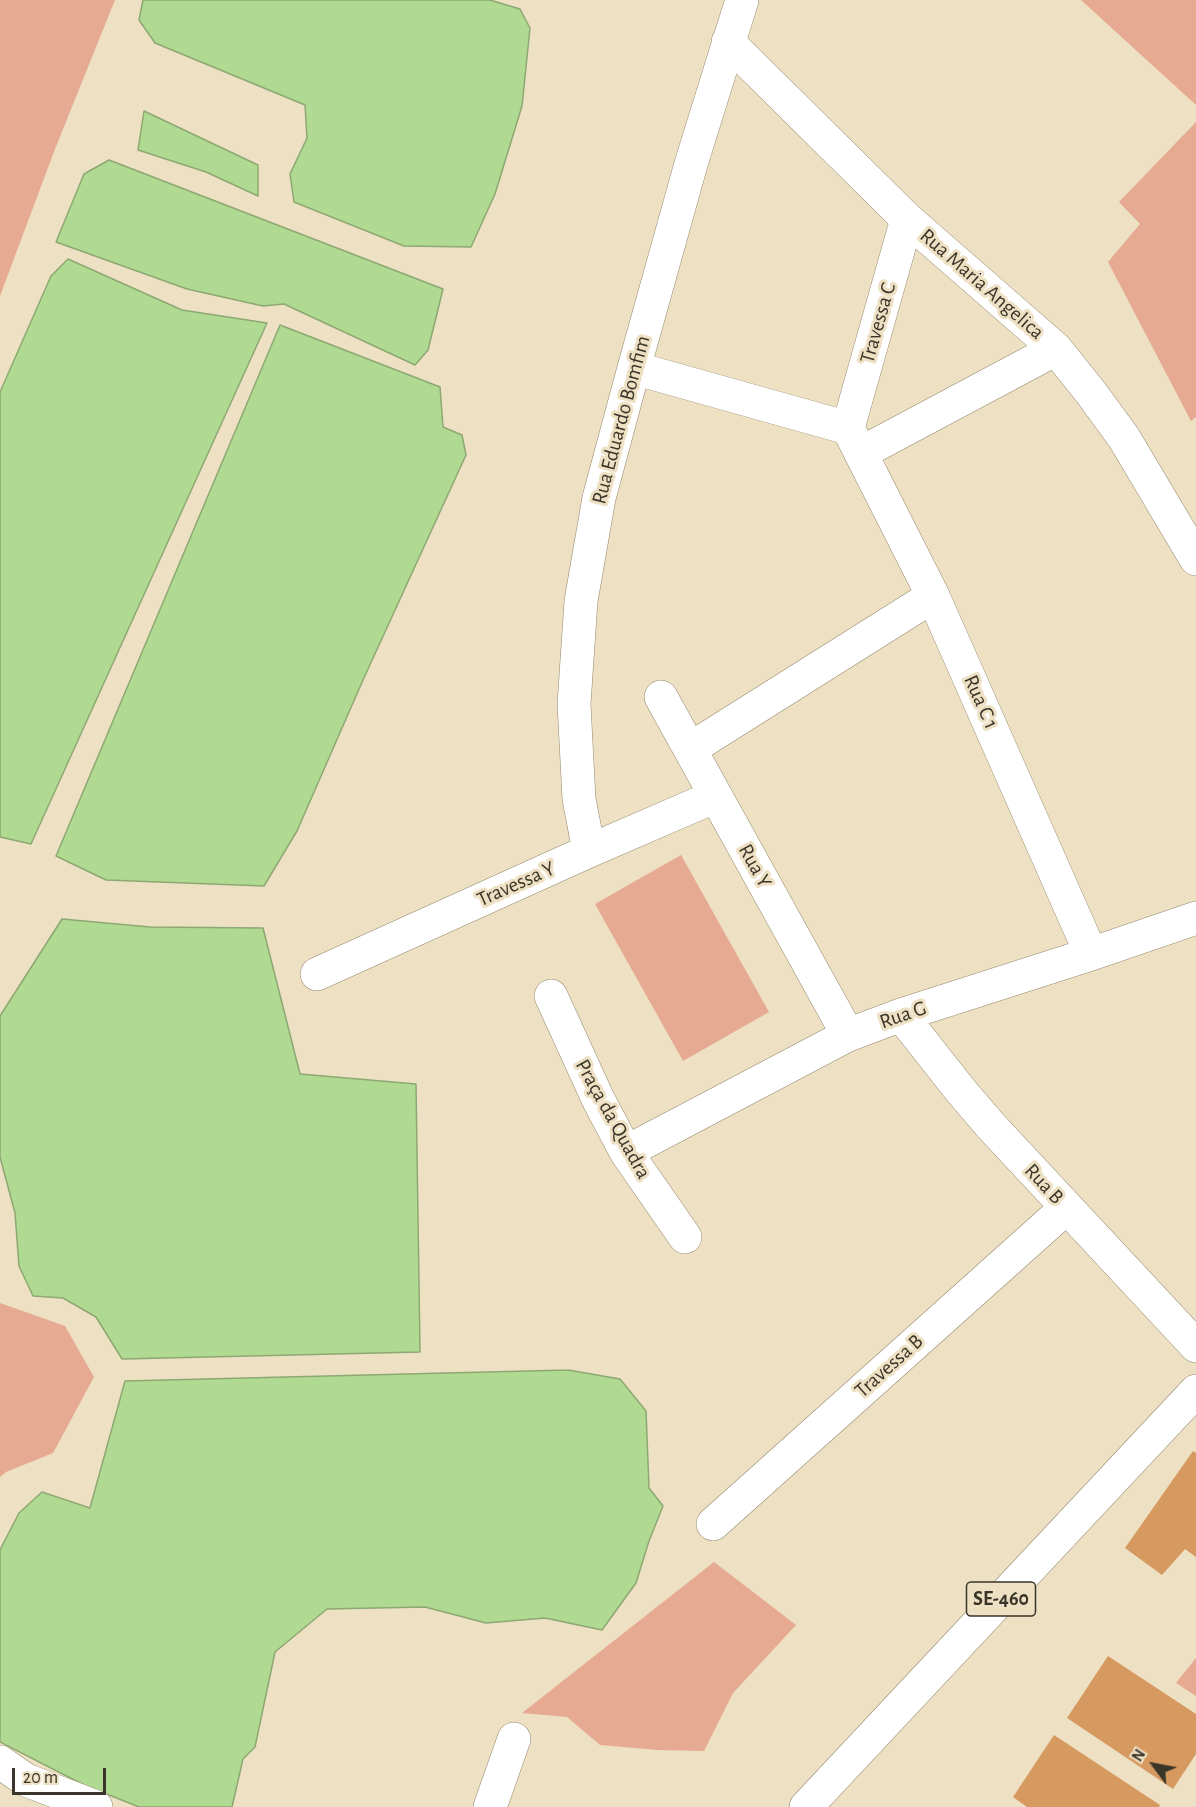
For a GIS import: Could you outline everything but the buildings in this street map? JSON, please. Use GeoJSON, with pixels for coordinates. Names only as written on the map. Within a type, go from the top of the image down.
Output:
{"type":"FeatureCollection","features":[{"type":"Feature","properties":{"kind":"street","name":"Rua Eduardo Bomfim"},"geometry":{"type":"LineString","coordinates":[[589,851],[579,799],[574,714],[581,601],[599,498],[634,368],[742,0]]}},
{"type":"Feature","properties":{"kind":"street","name":"Rua Maria Angelica"},"geometry":{"type":"LineString","coordinates":[[728,42],[907,219],[1056,349],[1092,393],[1124,438],[1196,558]]}},
{"type":"Feature","properties":{"kind":"street","name":"Travessa C"},"geometry":{"type":"LineString","coordinates":[[855,440],[907,219]]}},
{"type":"Feature","properties":{"kind":"street"},"geometry":{"type":"LineString","coordinates":[[634,368],[855,440],[1056,349]]}},
{"type":"Feature","properties":{"kind":"street","name":"Rua C 1"},"geometry":{"type":"LineString","coordinates":[[855,440],[933,596],[1091,954]]}},
{"type":"Feature","properties":{"kind":"street"},"geometry":{"type":"LineString","coordinates":[[690,749],[933,596]]}},
{"type":"Feature","properties":{"kind":"street","name":"Rua Y"},"geometry":{"type":"LineString","coordinates":[[661,697],[848,1035]]}},
{"type":"Feature","properties":{"kind":"street","name":"Travessa Y"},"geometry":{"type":"LineString","coordinates":[[317,974],[716,796]]}},
{"type":"Feature","properties":{"kind":"street","name":"Rua G"},"geometry":{"type":"LineString","coordinates":[[626,1152],[848,1035],[1196,918]]}},
{"type":"Feature","properties":{"kind":"street","name":"Praça da Quadra"},"geometry":{"type":"LineString","coordinates":[[551,996],[598,1099],[626,1152],[685,1237]]}},
{"type":"Feature","properties":{"kind":"street","name":"Rua B"},"geometry":{"type":"LineString","coordinates":[[902,1015],[960,1091],[1196,1346]]}},
{"type":"Feature","properties":{"kind":"street","name":"Travessa B"},"geometry":{"type":"LineString","coordinates":[[713,1524],[1066,1208]]}},
{"type":"Feature","properties":{"kind":"street","name":"SE-460"},"geometry":{"type":"LineString","coordinates":[[806,1807],[1196,1391]]}},
{"type":"Feature","properties":{"kind":"street"},"geometry":{"type":"LineString","coordinates":[[490,1807],[514,1738]]}},
{"type":"Feature","properties":{"kind":"street"},"geometry":{"type":"LineString","coordinates":[[0,1762],[26,1780],[96,1807]]}},
{"type":"Feature","properties":{"kind":"shaded area"},"geometry":{"type":"Polygon","coordinates":[[[0,0],[115,0],[55,149],[0,296],[0,0]]]}},
{"type":"Feature","properties":{"kind":"shaded area"},"geometry":{"type":"Polygon","coordinates":[[[143,0],[490,0],[520,9],[530,28],[522,106],[495,194],[471,247],[404,246],[294,202],[290,174],[307,138],[305,105],[155,43],[139,20],[143,0]]]}},
{"type":"Feature","properties":{"kind":"shaded area"},"geometry":{"type":"Polygon","coordinates":[[[1081,0],[1196,0],[1196,105],[1081,0]]]}},
{"type":"Feature","properties":{"kind":"shaded area"},"geometry":{"type":"Polygon","coordinates":[[[144,111],[258,165],[258,196],[206,172],[138,150],[144,111]]]}},
{"type":"Feature","properties":{"kind":"shaded area"},"geometry":{"type":"Polygon","coordinates":[[[1196,122],[1196,417],[1191,421],[1108,262],[1140,224],[1119,202],[1196,122]]]}},
{"type":"Feature","properties":{"kind":"shaded area"},"geometry":{"type":"Polygon","coordinates":[[[109,160],[443,289],[428,350],[415,365],[284,304],[263,306],[187,289],[56,242],[84,174],[109,160]]]}},
{"type":"Feature","properties":{"kind":"shaded area"},"geometry":{"type":"Polygon","coordinates":[[[68,259],[182,310],[267,323],[31,844],[0,837],[0,392],[51,276],[68,259]]]}},
{"type":"Feature","properties":{"kind":"shaded area"},"geometry":{"type":"Polygon","coordinates":[[[280,325],[440,387],[443,427],[462,435],[466,455],[297,831],[264,886],[106,880],[56,856],[280,325]]]}},
{"type":"Feature","properties":{"kind":"shaded area"},"geometry":{"type":"Polygon","coordinates":[[[681,855],[769,1012],[683,1061],[595,904],[681,855]]]}},
{"type":"Feature","properties":{"kind":"shaded area"},"geometry":{"type":"Polygon","coordinates":[[[62,919],[150,927],[263,928],[300,1074],[416,1084],[420,1352],[122,1359],[96,1317],[63,1298],[33,1296],[19,1266],[15,1213],[0,1157],[0,1016],[62,919]]]}},
{"type":"Feature","properties":{"kind":"shaded area"},"geometry":{"type":"Polygon","coordinates":[[[0,1303],[65,1326],[94,1377],[53,1453],[6,1472],[0,1477],[0,1303]]]}},
{"type":"Feature","properties":{"kind":"shaded area"},"geometry":{"type":"Polygon","coordinates":[[[568,1370],[620,1379],[646,1411],[649,1488],[663,1506],[636,1583],[602,1630],[545,1618],[486,1623],[425,1607],[327,1609],[275,1652],[255,1747],[243,1759],[232,1807],[139,1807],[84,1785],[0,1742],[0,1550],[19,1513],[42,1492],[90,1508],[125,1381],[568,1370]]]}},
{"type":"Feature","properties":{"kind":"shaded area"},"geometry":{"type":"Polygon","coordinates":[[[714,1562],[796,1625],[733,1693],[704,1751],[600,1745],[567,1717],[522,1713],[714,1562]]]}},
{"type":"Feature","properties":{"kind":"shaded area"},"geometry":{"type":"Polygon","coordinates":[[[1196,1658],[1196,1696],[1176,1683],[1196,1658]]]}}]}
